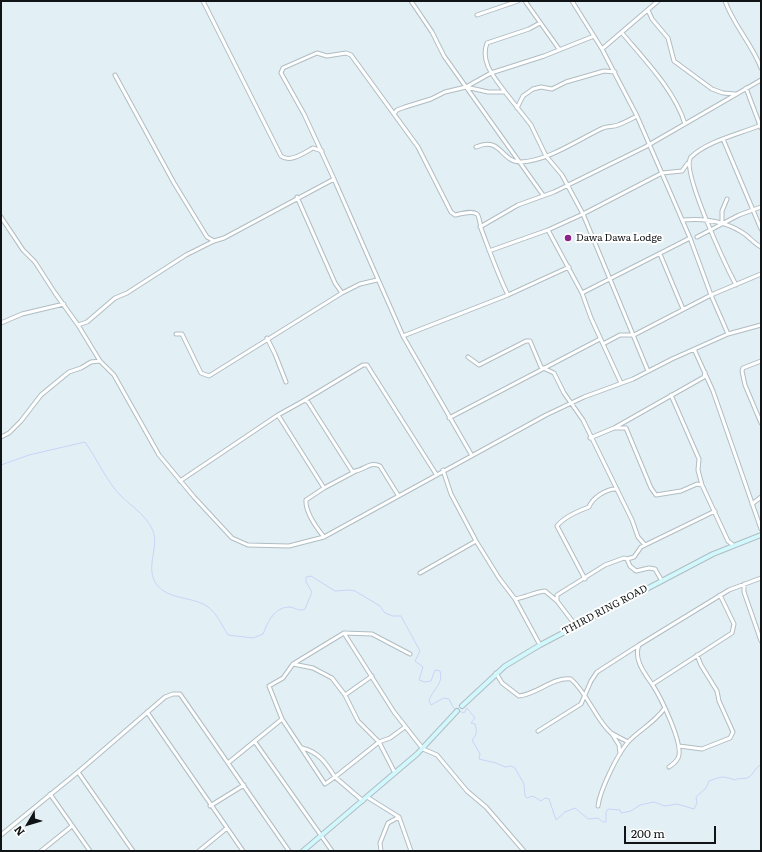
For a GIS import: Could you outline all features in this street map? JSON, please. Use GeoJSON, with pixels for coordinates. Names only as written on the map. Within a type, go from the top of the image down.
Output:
{"type":"FeatureCollection","features":[{"type":"Feature","properties":{"kind":"street"},"geometry":{"type":"LineString","coordinates":[[203,1],[281,156],[284,159],[290,159],[313,148],[322,151]]}},
{"type":"Feature","properties":{"kind":"street"},"geometry":{"type":"LineString","coordinates":[[410,1],[420,12],[444,56],[543,195]]}},
{"type":"Feature","properties":{"kind":"street"},"geometry":{"type":"LineString","coordinates":[[477,15],[518,1]]}},
{"type":"Feature","properties":{"kind":"street"},"geometry":{"type":"LineString","coordinates":[[525,1],[531,7],[540,23],[559,49]]}},
{"type":"Feature","properties":{"kind":"street"},"geometry":{"type":"LineString","coordinates":[[572,1],[615,72],[650,143],[683,220],[711,295],[728,334]]}},
{"type":"Feature","properties":{"kind":"street"},"geometry":{"type":"LineString","coordinates":[[602,49],[658,1]]}},
{"type":"Feature","properties":{"kind":"street"},"geometry":{"type":"LineString","coordinates":[[725,1],[732,18],[753,50],[761,68]]}},
{"type":"Feature","properties":{"kind":"street"},"geometry":{"type":"LineString","coordinates":[[648,10],[652,19],[668,38],[674,61],[718,92],[737,94]]}},
{"type":"Feature","properties":{"kind":"street"},"geometry":{"type":"LineString","coordinates":[[540,23],[529,29],[487,43],[484,51],[486,63],[491,73],[531,125],[546,156],[562,175],[583,214],[609,280],[634,335],[648,371]]}},
{"type":"Feature","properties":{"kind":"street"},"geometry":{"type":"LineString","coordinates":[[622,33],[645,60],[680,109],[685,124]]}},
{"type":"Feature","properties":{"kind":"street"},"geometry":{"type":"LineString","coordinates":[[394,114],[397,110],[431,99],[445,92],[466,87],[491,73],[544,56],[594,36]]}},
{"type":"Feature","properties":{"kind":"street"},"geometry":{"type":"LineString","coordinates":[[471,454],[403,336],[377,280],[344,198],[304,114],[284,80],[281,73],[283,68],[317,53],[326,56],[349,53],[418,147],[451,212],[456,215],[470,212],[476,213],[478,216],[489,251],[508,295]]}},
{"type":"Feature","properties":{"kind":"street"},"geometry":{"type":"LineString","coordinates":[[517,108],[523,96],[533,89],[541,87],[552,89],[566,82],[604,70],[615,72]]}},
{"type":"Feature","properties":{"kind":"street"},"geometry":{"type":"LineString","coordinates":[[115,75],[174,183],[207,237],[214,241]]}},
{"type":"Feature","properties":{"kind":"street"},"geometry":{"type":"LineString","coordinates":[[480,226],[518,205],[567,185],[650,143],[761,80]]}},
{"type":"Feature","properties":{"kind":"street"},"geometry":{"type":"LineString","coordinates":[[466,87],[488,92],[505,92]]}},
{"type":"Feature","properties":{"kind":"street"},"geometry":{"type":"LineString","coordinates":[[682,170],[688,163],[690,157],[704,148],[761,126],[746,88]]}},
{"type":"Feature","properties":{"kind":"street"},"geometry":{"type":"LineString","coordinates":[[476,147],[488,143],[495,144],[512,160],[520,162],[546,156],[605,127],[617,126],[637,116]]}},
{"type":"Feature","properties":{"kind":"street"},"geometry":{"type":"LineString","coordinates":[[724,139],[761,229]]}},
{"type":"Feature","properties":{"kind":"street"},"geometry":{"type":"LineString","coordinates":[[688,163],[707,220],[723,260],[736,285]]}},
{"type":"Feature","properties":{"kind":"street"},"geometry":{"type":"LineString","coordinates":[[489,251],[548,230],[583,214],[662,173],[682,170],[690,172]]}},
{"type":"Feature","properties":{"kind":"street"},"geometry":{"type":"LineString","coordinates":[[78,324],[87,322],[115,298],[127,293],[186,255],[214,241],[224,238],[297,197],[334,179]]}},
{"type":"Feature","properties":{"kind":"street"},"geometry":{"type":"LineString","coordinates":[[297,197],[335,283],[342,293]]}},
{"type":"Feature","properties":{"kind":"street"},"geometry":{"type":"LineString","coordinates":[[722,223],[722,211],[727,199]]}},
{"type":"Feature","properties":{"kind":"street"},"geometry":{"type":"LineString","coordinates":[[697,237],[722,223],[761,207]]}},
{"type":"Feature","properties":{"kind":"street"},"geometry":{"type":"LineString","coordinates":[[1,217],[23,250],[36,262],[55,293],[78,324],[100,361],[114,375],[159,455],[180,481],[232,538],[248,545],[289,546],[324,536],[471,454],[571,403],[621,383],[728,334],[761,325]]}},
{"type":"Feature","properties":{"kind":"street"},"geometry":{"type":"LineString","coordinates":[[683,220],[702,218],[722,223],[738,230],[761,247]]}},
{"type":"Feature","properties":{"kind":"street"},"geometry":{"type":"LineString","coordinates":[[548,230],[582,293],[600,339],[621,383]]}},
{"type":"Feature","properties":{"kind":"street"},"geometry":{"type":"LineString","coordinates":[[582,293],[690,238]]}},
{"type":"Feature","properties":{"kind":"street"},"geometry":{"type":"LineString","coordinates":[[660,254],[683,309]]}},
{"type":"Feature","properties":{"kind":"street"},"geometry":{"type":"LineString","coordinates":[[403,336],[508,295],[569,267]]}},
{"type":"Feature","properties":{"kind":"street"},"geometry":{"type":"LineString","coordinates":[[603,344],[620,335],[634,335],[711,295],[761,274]]}},
{"type":"Feature","properties":{"kind":"street"},"geometry":{"type":"LineString","coordinates":[[176,334],[182,334],[201,373],[205,376],[214,373],[267,338],[342,293],[360,284],[377,280]]}},
{"type":"Feature","properties":{"kind":"street"},"geometry":{"type":"LineString","coordinates":[[1,323],[22,314],[64,304]]}},
{"type":"Feature","properties":{"kind":"street"},"geometry":{"type":"LineString","coordinates":[[267,338],[286,382]]}},
{"type":"Feature","properties":{"kind":"street"},"geometry":{"type":"LineString","coordinates":[[449,418],[600,339]]}},
{"type":"Feature","properties":{"kind":"street"},"geometry":{"type":"LineString","coordinates":[[468,357],[479,365],[526,341],[530,342],[541,367],[554,373],[564,393],[583,420],[590,438],[617,489],[638,537],[645,545]]}},
{"type":"Feature","properties":{"kind":"street"},"geometry":{"type":"LineString","coordinates":[[694,350],[705,372],[761,529]]}},
{"type":"Feature","properties":{"kind":"street"},"geometry":{"type":"LineString","coordinates":[[1,437],[9,433],[21,421],[41,394],[69,372],[81,368],[91,362],[100,361]]}},
{"type":"Feature","properties":{"kind":"street"},"geometry":{"type":"LineString","coordinates":[[761,362],[743,368],[742,371],[744,385],[761,423]]}},
{"type":"Feature","properties":{"kind":"street"},"geometry":{"type":"LineString","coordinates":[[180,481],[278,415],[364,365],[367,365],[436,474]]}},
{"type":"Feature","properties":{"kind":"street"},"geometry":{"type":"LineString","coordinates":[[590,438],[614,428],[704,377],[705,372]]}},
{"type":"Feature","properties":{"kind":"street"},"geometry":{"type":"LineString","coordinates":[[671,395],[699,459],[698,470],[702,485],[728,541],[733,545]]}},
{"type":"Feature","properties":{"kind":"street"},"geometry":{"type":"LineString","coordinates":[[305,400],[308,402],[352,471],[356,471]]}},
{"type":"Feature","properties":{"kind":"street"},"geometry":{"type":"LineString","coordinates":[[278,415],[324,488]]}},
{"type":"Feature","properties":{"kind":"street"},"geometry":{"type":"LineString","coordinates":[[614,428],[626,428],[651,488],[656,495],[681,491],[697,484],[702,485]]}},
{"type":"Feature","properties":{"kind":"street"},"geometry":{"type":"LineString","coordinates":[[324,536],[317,528],[306,505],[306,500],[324,488],[356,471],[372,464],[376,464],[380,466],[398,495]]}},
{"type":"Feature","properties":{"kind":"street"},"geometry":{"type":"LineString","coordinates":[[443,470],[451,494],[476,541],[499,578],[515,599],[526,622],[540,645]]}},
{"type":"Feature","properties":{"kind":"street"},"geometry":{"type":"LineString","coordinates":[[585,579],[557,526],[582,508],[589,507],[593,500],[607,491],[617,489]]}},
{"type":"Feature","properties":{"kind":"street"},"geometry":{"type":"LineString","coordinates":[[752,504],[761,497]]}},
{"type":"Feature","properties":{"kind":"street"},"geometry":{"type":"LineString","coordinates":[[557,601],[557,595],[585,579],[605,565],[634,556],[641,547],[715,511]]}},
{"type":"Feature","properties":{"kind":"street","name":"THIRD RING ROAD"},"geometry":{"type":"LineString","coordinates":[[462,706],[496,674],[540,645],[733,545],[761,535]]}},
{"type":"Feature","properties":{"kind":"street"},"geometry":{"type":"LineString","coordinates":[[420,573],[476,541]]}},
{"type":"Feature","properties":{"kind":"street"},"geometry":{"type":"LineString","coordinates":[[627,559],[630,566],[636,571],[649,568],[654,569],[662,581]]}},
{"type":"Feature","properties":{"kind":"street"},"geometry":{"type":"LineString","coordinates":[[538,731],[582,704],[584,694],[597,672],[720,595],[761,578]]}},
{"type":"Feature","properties":{"kind":"street"},"geometry":{"type":"LineString","coordinates":[[744,584],[744,592],[761,641]]}},
{"type":"Feature","properties":{"kind":"street"},"geometry":{"type":"LineString","coordinates":[[515,599],[545,591],[557,601],[576,626]]}},
{"type":"Feature","properties":{"kind":"street"},"geometry":{"type":"LineString","coordinates":[[652,684],[732,633],[734,624],[720,595]]}},
{"type":"Feature","properties":{"kind":"street"},"geometry":{"type":"LineString","coordinates":[[344,633],[405,727],[423,748],[437,755],[467,791],[486,807],[524,851]]}},
{"type":"Feature","properties":{"kind":"street"},"geometry":{"type":"LineString","coordinates":[[405,727],[390,738],[379,742],[325,784],[282,719],[269,686],[283,678],[293,664],[344,633],[372,634],[410,654]]}},
{"type":"Feature","properties":{"kind":"street"},"geometry":{"type":"LineString","coordinates":[[636,651],[639,645]]}},
{"type":"Feature","properties":{"kind":"street"},"geometry":{"type":"LineString","coordinates":[[634,648],[642,667],[674,727],[680,753],[678,759],[669,767]]}},
{"type":"Feature","properties":{"kind":"street"},"geometry":{"type":"LineString","coordinates":[[679,746],[702,749],[730,738],[733,732],[719,701],[717,691],[701,665],[698,655]]}},
{"type":"Feature","properties":{"kind":"street"},"geometry":{"type":"LineString","coordinates":[[293,664],[313,668],[332,678],[346,695],[358,721],[379,742],[395,773]]}},
{"type":"Feature","properties":{"kind":"street"},"geometry":{"type":"LineString","coordinates":[[496,674],[502,683],[519,696],[536,692],[564,679],[571,679],[584,694],[604,724],[612,733],[621,751],[619,758]]}},
{"type":"Feature","properties":{"kind":"street"},"geometry":{"type":"LineString","coordinates":[[346,695],[372,676]]}},
{"type":"Feature","properties":{"kind":"street"},"geometry":{"type":"LineString","coordinates":[[1,834],[78,772],[165,697],[173,694],[180,694],[288,851]]}},
{"type":"Feature","properties":{"kind":"street"},"geometry":{"type":"LineString","coordinates":[[304,851],[423,748],[462,706]]}},
{"type":"Feature","properties":{"kind":"street"},"geometry":{"type":"LineString","coordinates":[[598,806],[599,797],[628,742],[660,715],[664,709]]}},
{"type":"Feature","properties":{"kind":"street"},"geometry":{"type":"LineString","coordinates":[[147,712],[210,806],[243,851]]}},
{"type":"Feature","properties":{"kind":"street"},"geometry":{"type":"LineString","coordinates":[[228,763],[282,719]]}},
{"type":"Feature","properties":{"kind":"street"},"geometry":{"type":"LineString","coordinates":[[612,733],[628,742]]}},
{"type":"Feature","properties":{"kind":"street"},"geometry":{"type":"LineString","coordinates":[[255,742],[332,851]]}},
{"type":"Feature","properties":{"kind":"street"},"geometry":{"type":"LineString","coordinates":[[302,748],[313,750],[323,759],[335,777],[363,801]]}},
{"type":"Feature","properties":{"kind":"street"},"geometry":{"type":"LineString","coordinates":[[78,772],[133,851]]}},
{"type":"Feature","properties":{"kind":"street"},"geometry":{"type":"LineString","coordinates":[[210,806],[244,785]]}},
{"type":"Feature","properties":{"kind":"street"},"geometry":{"type":"LineString","coordinates":[[50,794],[90,851]]}},
{"type":"Feature","properties":{"kind":"street"},"geometry":{"type":"LineString","coordinates":[[367,797],[399,817],[411,851]]}},
{"type":"Feature","properties":{"kind":"street"},"geometry":{"type":"LineString","coordinates":[[382,851],[380,843],[388,823],[399,817]]}},
{"type":"Feature","properties":{"kind":"street"},"geometry":{"type":"LineString","coordinates":[[40,851],[72,826]]}},
{"type":"Feature","properties":{"kind":"street"},"geometry":{"type":"LineString","coordinates":[[199,851],[227,828]]}},
{"type":"Feature","properties":{"kind":"waterway"},"geometry":{"type":"LineString","coordinates":[[1,465],[29,455],[85,442],[114,488],[146,519],[150,525],[153,531],[155,543],[152,563],[153,576],[155,582],[164,591],[206,605],[214,612],[228,635],[253,638],[263,634],[272,616],[276,612],[290,607],[299,610],[305,609],[312,592],[306,582],[306,577],[311,576],[335,591],[355,591],[380,606],[385,613],[393,616],[401,616],[420,651],[415,661],[423,667],[419,680],[425,682],[431,681],[435,670],[440,671],[441,676],[439,683],[430,697],[429,701],[431,705],[444,698],[449,699],[456,710]]}},
{"type":"Feature","properties":{"kind":"waterway"},"geometry":{"type":"LineString","coordinates":[[459,711],[464,713],[467,708],[475,718],[471,723],[475,724],[476,730],[476,734],[472,740],[480,754],[479,759],[505,767],[511,766],[515,768],[524,784],[525,796],[527,798],[533,796],[541,801],[545,798],[549,799],[556,820],[565,812],[575,808],[588,819],[598,818],[603,822],[606,822],[606,812],[608,809],[620,810],[621,813],[631,811],[640,805],[654,802],[665,806],[677,804],[694,809],[697,803],[696,797],[706,788],[709,781],[722,777],[735,780],[747,778],[751,776],[761,765]]}},
{"type":"Feature","properties":{"kind":"place","name":"Dawa Dawa Lodge"},"geometry":{"type":"Point","coordinates":[568,238]}}]}
